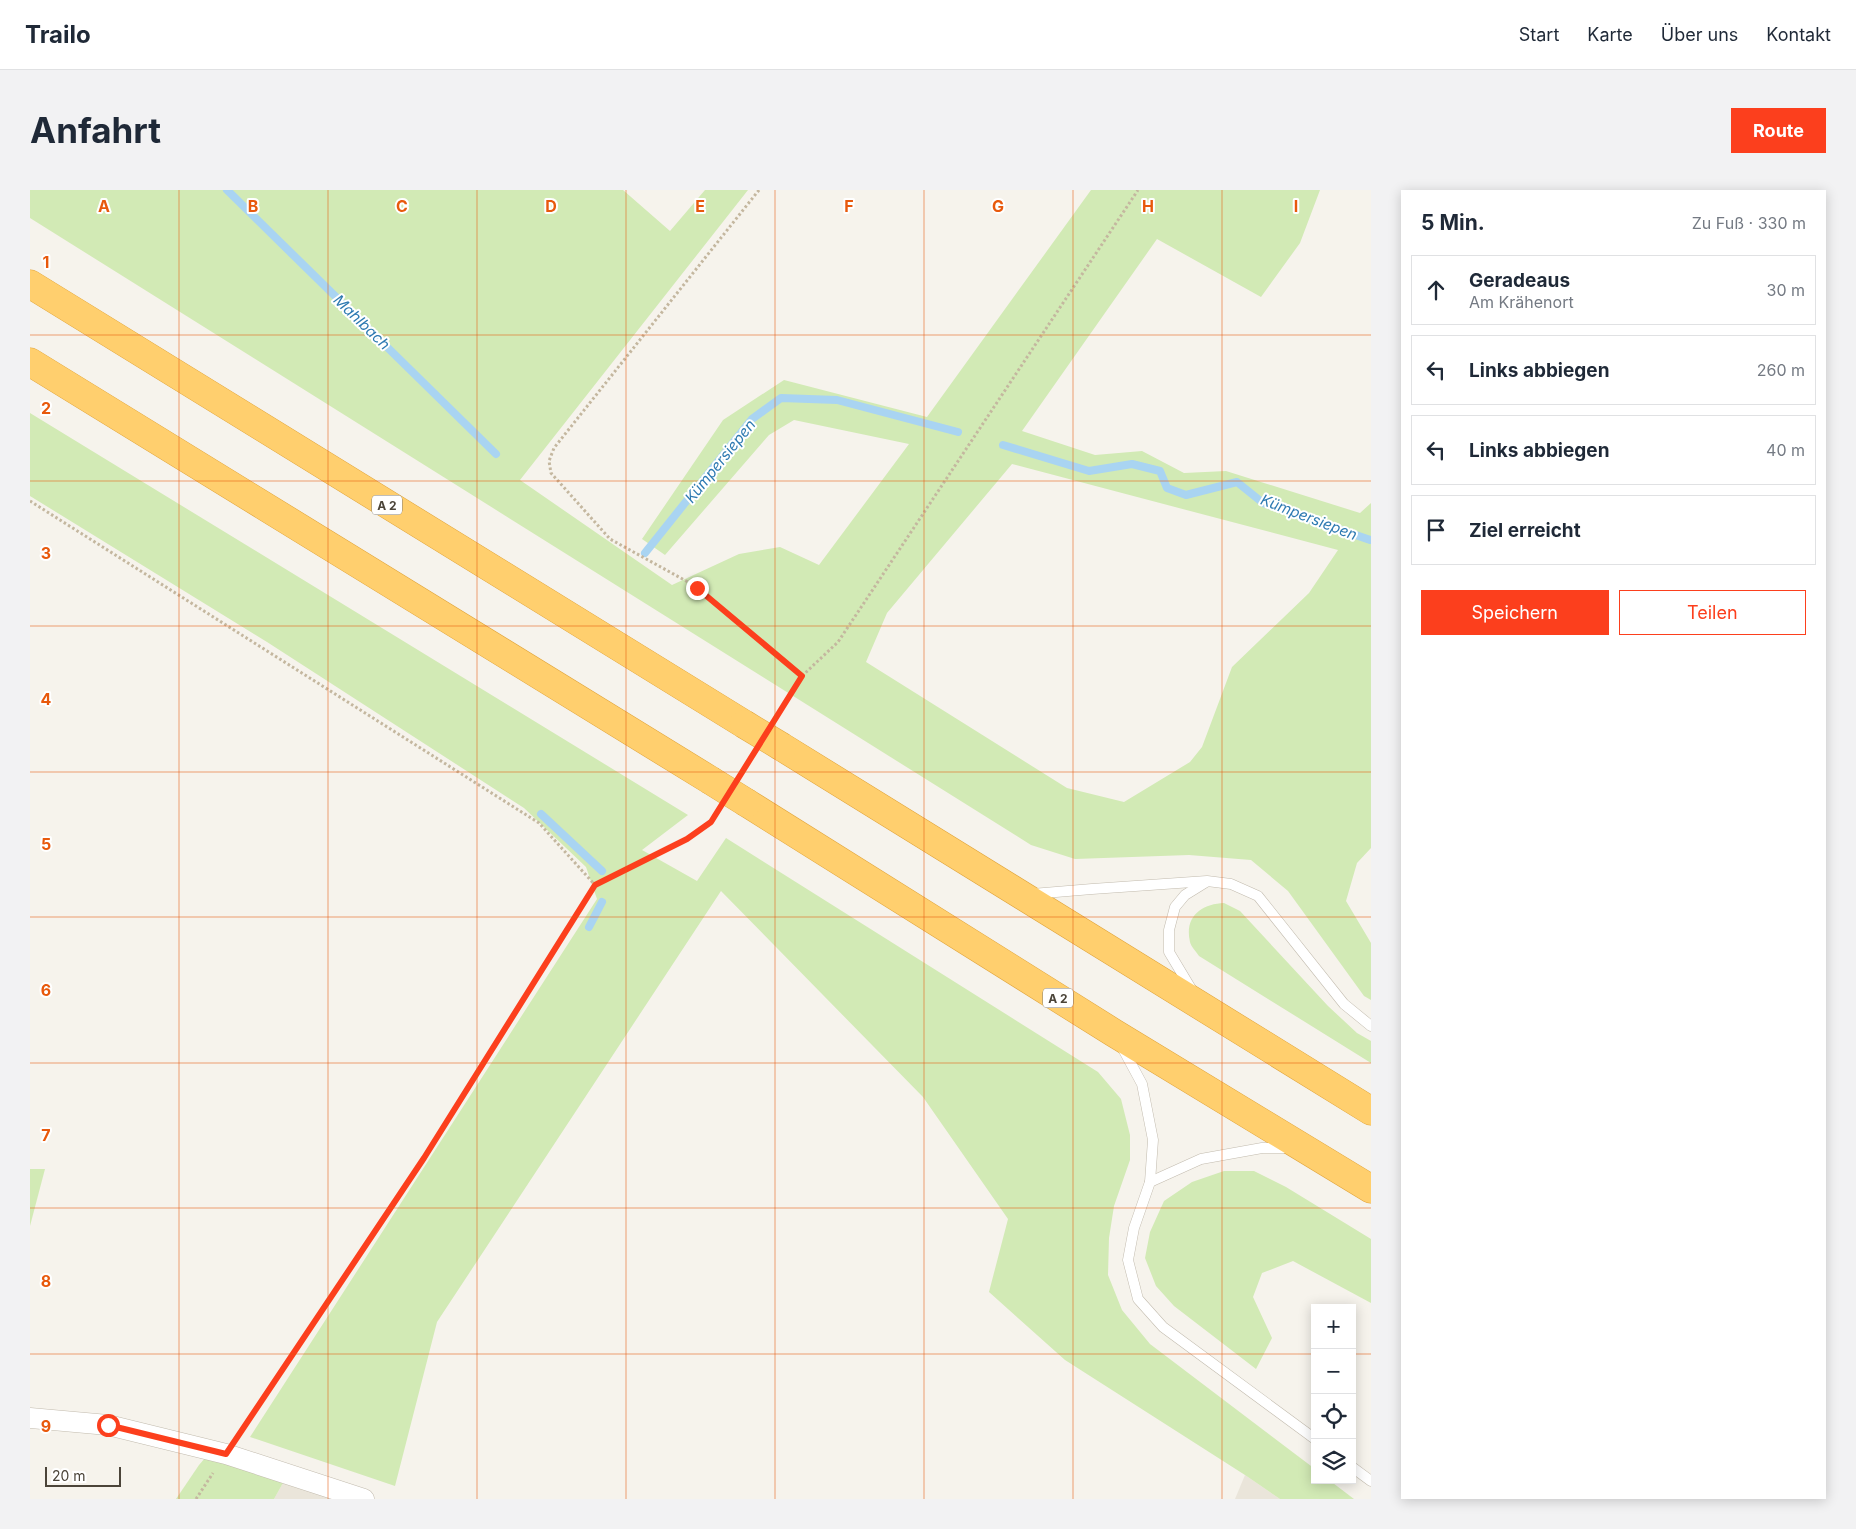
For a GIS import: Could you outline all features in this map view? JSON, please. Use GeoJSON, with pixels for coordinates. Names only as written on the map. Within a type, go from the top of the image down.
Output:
{"type":"FeatureCollection","features":[{"type":"Feature","properties":{"kind":"highway","name":"A 2"},"geometry":{"type":"LineString","coordinates":[[30,284],[1024,895],[1201,1007],[1371,1111]]}},
{"type":"Feature","properties":{"kind":"highway","name":"A 2"},"geometry":{"type":"LineString","coordinates":[[30,362],[1371,1189]]}},
{"type":"Feature","properties":{"kind":"street"},"geometry":{"type":"LineString","coordinates":[[30,1418],[108,1425],[226,1454],[364,1499]]}},
{"type":"Feature","properties":{"kind":"lane"},"geometry":{"type":"LineString","coordinates":[[1201,1007],[1169,952],[1169,930],[1175,907],[1185,895],[1207,881]]}},
{"type":"Feature","properties":{"kind":"lane"},"geometry":{"type":"LineString","coordinates":[[1024,895],[1092,888],[1207,881],[1231,884],[1258,896],[1344,1004],[1371,1026]]}},
{"type":"Feature","properties":{"kind":"lane"},"geometry":{"type":"LineString","coordinates":[[1114,1032],[1142,1084],[1153,1140],[1150,1182],[1134,1228],[1128,1260],[1138,1299],[1163,1327],[1311,1436]]}},
{"type":"Feature","properties":{"kind":"lane"},"geometry":{"type":"LineString","coordinates":[[1150,1182],[1201,1160],[1262,1148],[1304,1148]]}},
{"type":"Feature","properties":{"kind":"lane"},"geometry":{"type":"LineString","coordinates":[[1356,1470],[1371,1481]]}},
{"type":"Feature","properties":{"kind":"path"},"geometry":{"type":"LineString","coordinates":[[759,190],[554,448],[549,461],[551,473],[610,539],[697,588],[802,676]]}},
{"type":"Feature","properties":{"kind":"path"},"geometry":{"type":"LineString","coordinates":[[777,716],[802,676],[838,642],[1138,190]]}},
{"type":"Feature","properties":{"kind":"path"},"geometry":{"type":"LineString","coordinates":[[30,501],[540,823],[595,885]]}},
{"type":"Feature","properties":{"kind":"path"},"geometry":{"type":"LineString","coordinates":[[742,773],[752,757]]}},
{"type":"Feature","properties":{"kind":"path"},"geometry":{"type":"LineString","coordinates":[[226,1454],[424,1158],[595,885],[687,839],[711,822],[716,814]]}},
{"type":"Feature","properties":{"kind":"shaded area"},"geometry":{"type":"Polygon","coordinates":[[[288,1474],[362,1499],[274,1499],[288,1474]]]}},
{"type":"Feature","properties":{"kind":"shaded area"},"geometry":{"type":"Polygon","coordinates":[[[1245,1475],[1280,1499],[1235,1499],[1245,1475]]]}},
{"type":"Feature","properties":{"kind":"green space"},"geometry":{"type":"Polygon","coordinates":[[[30,190],[623,190],[670,231],[705,190],[748,190],[520,480],[672,585],[739,554],[780,547],[819,565],[909,444],[794,420],[769,435],[665,555],[642,539],[723,420],[784,380],[927,417],[1091,190],[1320,190],[1300,243],[1261,297],[1157,239],[1022,431],[1095,455],[1142,451],[1184,473],[1226,471],[1360,513],[1371,503],[1371,848],[1357,863],[1346,901],[1371,943],[1371,1000],[1364,996],[1288,891],[1251,860],[1189,855],[1075,859],[1031,845],[30,218],[30,190]],[[1012,464],[887,613],[866,662],[1067,788],[1124,802],[1190,762],[1202,747],[1232,667],[1309,593],[1338,550],[1012,464]]]}},
{"type":"Feature","properties":{"kind":"green space"},"geometry":{"type":"Polygon","coordinates":[[[30,413],[688,815],[642,850],[697,881],[726,838],[1098,1072],[1121,1099],[1130,1135],[1130,1160],[1114,1206],[1109,1238],[1108,1275],[1122,1310],[1150,1344],[1311,1466],[1311,1484],[1334,1484],[1354,1499],[1280,1499],[1065,1360],[989,1292],[1008,1219],[923,1097],[721,891],[437,1322],[395,1486],[250,1437],[597,899],[586,867],[524,808],[267,642],[30,496],[30,413]]]}},
{"type":"Feature","properties":{"kind":"green space"},"geometry":{"type":"Polygon","coordinates":[[[1224,903],[1240,911],[1328,1006],[1357,1033],[1371,1041],[1371,1063],[1199,956],[1190,942],[1189,933],[1192,918],[1202,909],[1224,903]]]}},
{"type":"Feature","properties":{"kind":"green space"},"geometry":{"type":"Polygon","coordinates":[[[30,1169],[45,1169],[30,1226],[30,1169]]]}},
{"type":"Feature","properties":{"kind":"green space"},"geometry":{"type":"Polygon","coordinates":[[[1224,1171],[1254,1171],[1286,1187],[1371,1239],[1371,1303],[1293,1261],[1262,1273],[1253,1297],[1272,1338],[1256,1369],[1174,1306],[1156,1286],[1145,1258],[1150,1232],[1164,1201],[1192,1182],[1224,1171]]]}},
{"type":"Feature","properties":{"kind":"green space"},"geometry":{"type":"Polygon","coordinates":[[[212,1450],[288,1474],[274,1499],[176,1499],[199,1465],[212,1450]]]}},
{"type":"Feature","properties":{"kind":"waterway","name":"Mahlbach"},"geometry":{"type":"LineString","coordinates":[[227,190],[496,454]]}},
{"type":"Feature","properties":{"kind":"waterway","name":"Kümpersiepen"},"geometry":{"type":"LineString","coordinates":[[645,553],[752,419],[781,398],[837,400],[958,432]]}},
{"type":"Feature","properties":{"kind":"waterway","name":"Kümpersiepen"},"geometry":{"type":"LineString","coordinates":[[1003,445],[1089,471],[1132,464],[1160,471],[1167,488],[1186,495],[1237,482],[1263,503],[1370,540]]}},
{"type":"Feature","properties":{"kind":"waterway","name":"Mahlbach"},"geometry":{"type":"LineString","coordinates":[[541,814],[602,871]]}},
{"type":"Feature","properties":{"kind":"waterway","name":"Mahlbach"},"geometry":{"type":"LineString","coordinates":[[589,927],[602,902]]}},
{"type":"Feature","properties":{"kind":"route"},"geometry":{"type":"LineString","coordinates":[[108,1425],[226,1454],[424,1158],[595,885],[687,839],[711,822],[802,676],[697,588]]}}]}
